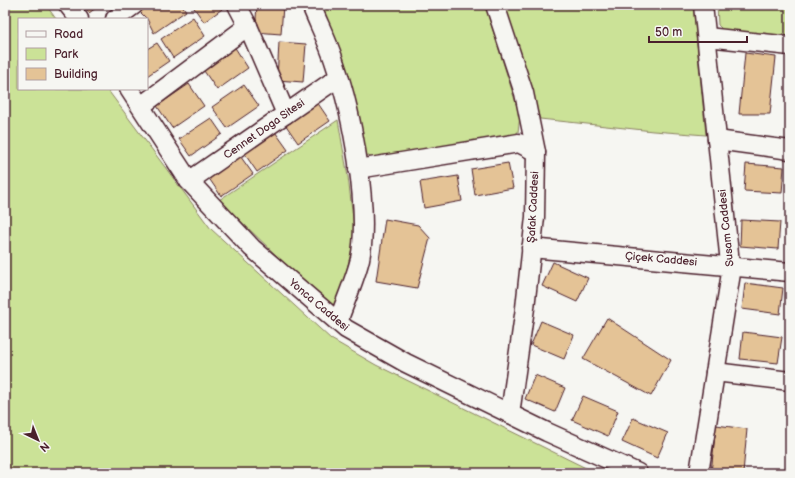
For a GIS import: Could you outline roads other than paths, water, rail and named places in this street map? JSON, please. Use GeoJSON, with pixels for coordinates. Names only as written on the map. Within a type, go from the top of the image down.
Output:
{"type":"FeatureCollection","features":[{"type":"Feature","properties":{"kind":"street"},"geometry":{"type":"LineString","coordinates":[[68,5],[78,18]]}},
{"type":"Feature","properties":{"kind":"street"},"geometry":{"type":"LineString","coordinates":[[116,18],[134,5]]}},
{"type":"Feature","properties":{"kind":"street"},"geometry":{"type":"LineString","coordinates":[[237,5],[248,26],[286,114]]}},
{"type":"Feature","properties":{"kind":"street"},"geometry":{"type":"LineString","coordinates":[[311,5],[339,77],[348,112],[358,170],[363,220],[360,259],[338,322]]}},
{"type":"Feature","properties":{"kind":"street","name":"Şafak Caddesi"},"geometry":{"type":"LineString","coordinates":[[495,5],[524,93],[536,152],[535,217],[510,414]]}},
{"type":"Feature","properties":{"kind":"street","name":"Susam Caddesi"},"geometry":{"type":"LineString","coordinates":[[699,473],[731,273],[703,5]]}},
{"type":"Feature","properties":{"kind":"street"},"geometry":{"type":"LineString","coordinates":[[141,106],[248,26]]}},
{"type":"Feature","properties":{"kind":"street"},"geometry":{"type":"LineString","coordinates":[[707,37],[790,46]]}},
{"type":"Feature","properties":{"kind":"street","name":"Cennet Doga Sitesi"},"geometry":{"type":"LineString","coordinates":[[189,181],[339,77]]}},
{"type":"Feature","properties":{"kind":"street","name":"Yonca Caddesi"},"geometry":{"type":"LineString","coordinates":[[130,90],[189,181],[252,248],[346,329],[406,363],[510,414],[638,473]]}},
{"type":"Feature","properties":{"kind":"street"},"geometry":{"type":"LineString","coordinates":[[717,140],[790,150]]}},
{"type":"Feature","properties":{"kind":"street"},"geometry":{"type":"LineString","coordinates":[[358,170],[519,143],[536,152]]}},
{"type":"Feature","properties":{"kind":"street","name":"Çiçek Caddesi"},"geometry":{"type":"LineString","coordinates":[[531,248],[730,265],[790,272]]}},
{"type":"Feature","properties":{"kind":"street"},"geometry":{"type":"LineString","coordinates":[[715,372],[790,381]]}}]}
